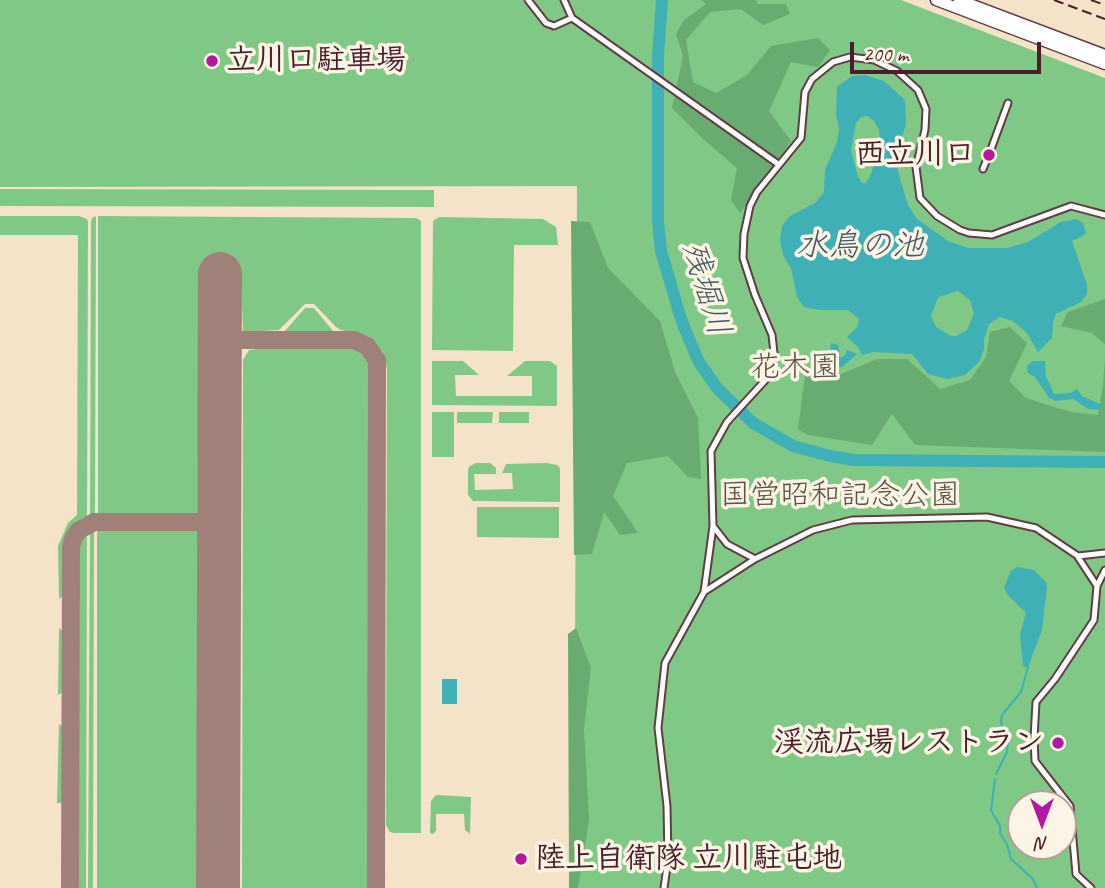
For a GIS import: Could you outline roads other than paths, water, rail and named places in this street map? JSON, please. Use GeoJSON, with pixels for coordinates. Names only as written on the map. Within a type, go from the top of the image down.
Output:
{"type":"FeatureCollection","features":[{"type":"Feature","properties":{"kind":"main road"},"geometry":{"type":"LineString","coordinates":[[936,0],[1105,64]]}},
{"type":"Feature","properties":{"kind":"main road"},"geometry":{"type":"LineString","coordinates":[[959,0],[1105,55]]}},
{"type":"Feature","properties":{"kind":"street"},"geometry":{"type":"LineString","coordinates":[[528,0],[546,23],[554,26],[572,18]]}},
{"type":"Feature","properties":{"kind":"street"},"geometry":{"type":"LineString","coordinates":[[564,0],[572,18],[778,164]]}},
{"type":"Feature","properties":{"kind":"street"},"geometry":{"type":"LineString","coordinates":[[664,888],[668,859],[667,806],[658,728],[665,663],[704,592],[713,526],[711,451],[730,421],[769,376],[774,353],[768,321],[755,295],[743,258],[744,234],[750,206],[757,192],[801,138],[805,92],[812,79],[833,62],[850,57],[874,60],[897,71],[918,90],[926,109],[925,130],[916,167],[920,198],[937,216],[969,233],[992,235],[1071,206],[1105,215]]}},
{"type":"Feature","properties":{"kind":"street"},"geometry":{"type":"LineString","coordinates":[[983,169],[1008,103]]}},
{"type":"Feature","properties":{"kind":"street"},"geometry":{"type":"LineString","coordinates":[[704,592],[755,559],[813,530],[852,520],[987,517],[1036,528],[1078,556],[1097,586]]}},
{"type":"Feature","properties":{"kind":"street"},"geometry":{"type":"LineString","coordinates":[[713,526],[727,544],[755,559]]}},
{"type":"Feature","properties":{"kind":"street"},"geometry":{"type":"LineString","coordinates":[[1078,556],[1105,553]]}},
{"type":"Feature","properties":{"kind":"street"},"geometry":{"type":"LineString","coordinates":[[1091,888],[1076,874],[1070,806],[1035,761],[1034,738],[1036,702],[1055,679],[1094,620],[1097,586],[1105,570]]}},
{"type":"Feature","properties":{"kind":"water","name":"水鳥の池"},"geometry":{"type":"Polygon","coordinates":[[[864,75],[884,81],[905,100],[906,125],[896,163],[900,179],[908,205],[917,219],[948,241],[968,248],[1007,248],[1028,242],[1061,222],[1076,219],[1083,223],[1086,233],[1072,241],[1087,285],[1087,294],[1081,302],[1056,314],[1052,338],[1038,352],[1027,333],[1013,321],[1000,317],[989,324],[979,362],[965,375],[947,379],[928,374],[912,354],[873,352],[862,355],[847,337],[858,326],[859,319],[848,310],[804,307],[797,297],[791,268],[783,255],[780,240],[782,226],[790,216],[815,203],[824,192],[825,170],[837,142],[839,129],[836,115],[837,87],[852,76],[864,75]],[[867,116],[861,117],[856,123],[851,150],[862,183],[866,183],[871,174],[880,141],[879,130],[867,116]],[[958,291],[938,297],[931,316],[936,327],[951,336],[967,330],[974,314],[970,300],[958,291]]]}},
{"type":"Feature","properties":{"kind":"water","name":"水鳥の池"},"geometry":{"type":"Polygon","coordinates":[[[831,343],[838,345],[840,358],[847,350],[857,354],[842,367],[829,369],[826,366],[831,343]]]}},
{"type":"Feature","properties":{"kind":"water"},"geometry":{"type":"Polygon","coordinates":[[[1033,361],[1045,361],[1046,376],[1054,394],[1071,393],[1077,389],[1082,396],[1100,404],[1102,408],[1088,409],[1073,399],[1056,401],[1049,398],[1035,377],[1028,373],[1027,366],[1033,361]]]}},
{"type":"Feature","properties":{"kind":"water"},"geometry":{"type":"Polygon","coordinates":[[[1017,567],[1034,570],[1046,582],[1047,587],[1042,630],[1028,667],[1023,667],[1020,634],[1026,613],[1007,594],[1004,587],[1011,571],[1017,567]]]}},
{"type":"Feature","properties":{"kind":"water"},"geometry":{"type":"Polygon","coordinates":[[[442,679],[457,679],[457,704],[442,704],[442,679]]]}},
{"type":"Feature","properties":{"kind":"waterway","name":"残堀川"},"geometry":{"type":"LineString","coordinates":[[662,0],[658,56],[658,221],[661,251],[691,344],[699,362],[717,388],[753,423],[793,446],[830,456],[854,460],[1105,462]]}},
{"type":"Feature","properties":{"kind":"waterway"},"geometry":{"type":"LineString","coordinates":[[996,774],[1007,752],[1008,741],[1001,722],[1002,715],[1021,692],[1028,667]]}},
{"type":"Feature","properties":{"kind":"waterway"},"geometry":{"type":"LineString","coordinates":[[995,779],[991,810],[1000,826],[1000,834],[1007,844],[1011,859],[1033,879],[1037,888]]}},
{"type":"Feature","properties":{"kind":"railway"},"geometry":{"type":"LineString","coordinates":[[1054,0],[1105,19]]}},
{"type":"Feature","properties":{"kind":"railway"},"geometry":{"type":"LineString","coordinates":[[1091,0],[1105,5]]}},
{"type":"Feature","properties":{"kind":"place","name":"立川口駐車場"},"geometry":{"type":"Point","coordinates":[212,61]}},
{"type":"Feature","properties":{"kind":"place","name":"西立川口"},"geometry":{"type":"Point","coordinates":[989,155]}},
{"type":"Feature","properties":{"kind":"place","name":"渓流広場レストラン"},"geometry":{"type":"Point","coordinates":[1058,743]}},
{"type":"Feature","properties":{"kind":"place","name":"陸上自衛隊 立川駐屯地"},"geometry":{"type":"Point","coordinates":[521,859]}},
{"type":"Feature","properties":{"kind":"park label","name":"花木園"},"geometry":{"type":"Point","coordinates":[795,368]}},
{"type":"Feature","properties":{"kind":"park label","name":"国営昭和記念公園"},"geometry":{"type":"Point","coordinates":[840,496]}}]}
